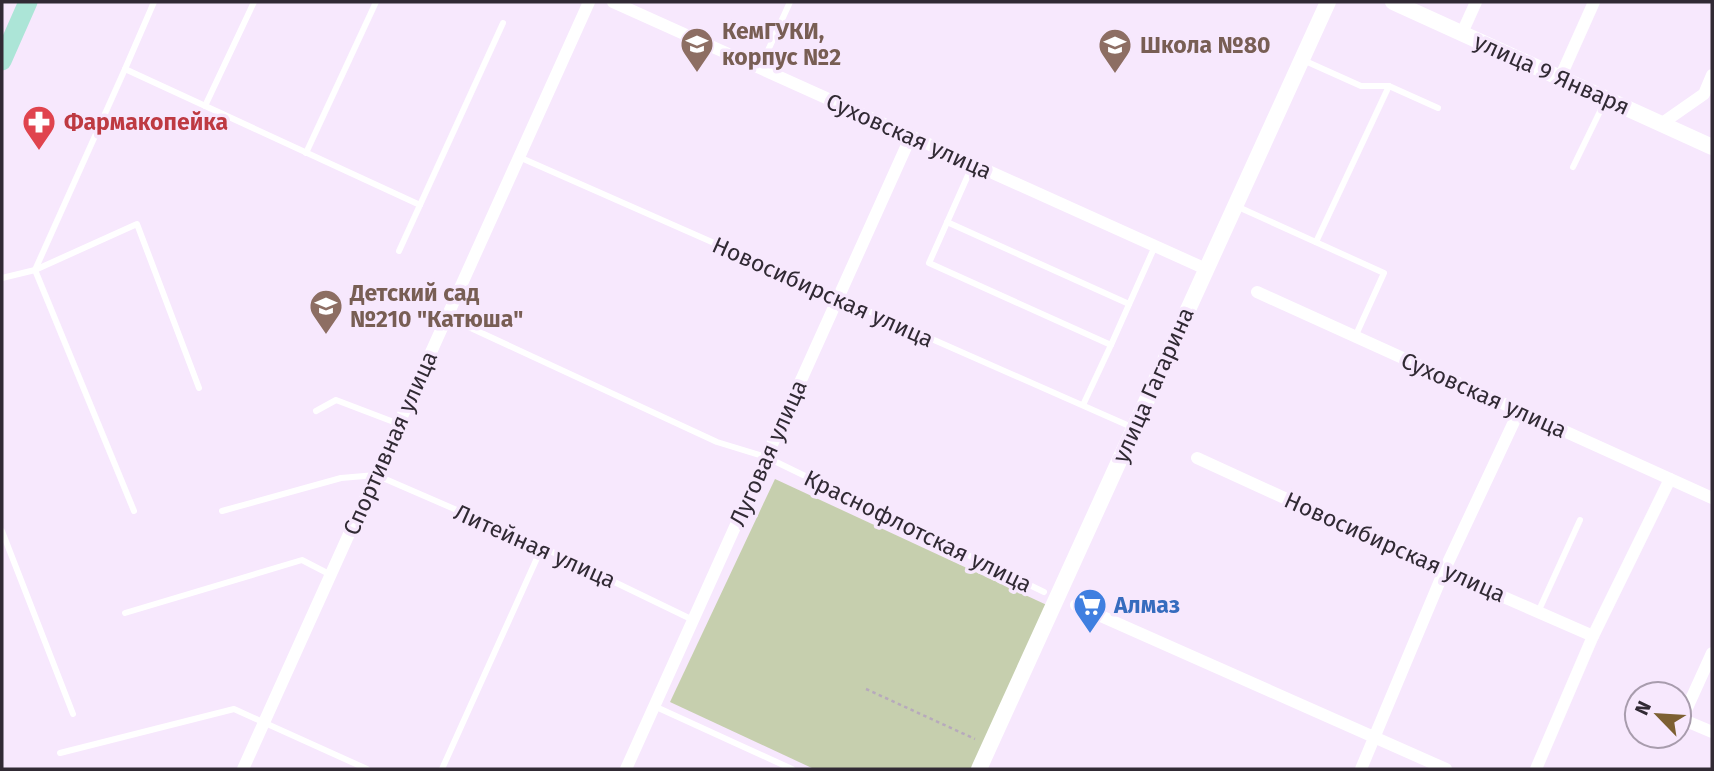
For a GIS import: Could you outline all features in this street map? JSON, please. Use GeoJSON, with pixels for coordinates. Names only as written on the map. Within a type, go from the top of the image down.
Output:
{"type":"FeatureCollection","features":[{"type":"Feature","properties":{"kind":"main road"},"geometry":{"type":"LineString","coordinates":[[2,61],[28,2]]}},
{"type":"Feature","properties":{"kind":"street","name":"Спортивная улица"},"geometry":{"type":"LineString","coordinates":[[243,769],[589,2]]}},
{"type":"Feature","properties":{"kind":"street","name":"Суховская улица"},"geometry":{"type":"LineString","coordinates":[[613,2],[1206,269]]}},
{"type":"Feature","properties":{"kind":"street","name":"улица Гагарина"},"geometry":{"type":"LineString","coordinates":[[979,769],[1328,2]]}},
{"type":"Feature","properties":{"kind":"street","name":"улица 9 Января"},"geometry":{"type":"LineString","coordinates":[[1393,2],[1712,147]]}},
{"type":"Feature","properties":{"kind":"street"},"geometry":{"type":"LineString","coordinates":[[1462,33],[1476,2]]}},
{"type":"Feature","properties":{"kind":"street"},"geometry":{"type":"LineString","coordinates":[[1560,78],[1594,2]]}},
{"type":"Feature","properties":{"kind":"street"},"geometry":{"type":"LineString","coordinates":[[1661,124],[1704,94],[1712,75]]}},
{"type":"Feature","properties":{"kind":"street","name":"Луговая улица"},"geometry":{"type":"LineString","coordinates":[[626,769],[911,136]]}},
{"type":"Feature","properties":{"kind":"street","name":"Суховская улица"},"geometry":{"type":"LineString","coordinates":[[1257,292],[1712,498]]}},
{"type":"Feature","properties":{"kind":"street"},"geometry":{"type":"LineString","coordinates":[[1361,769],[1444,571],[1519,411]]}},
{"type":"Feature","properties":{"kind":"street","name":"Новосибирская улица"},"geometry":{"type":"LineString","coordinates":[[1197,458],[1593,636]]}},
{"type":"Feature","properties":{"kind":"street"},"geometry":{"type":"LineString","coordinates":[[1535,769],[1593,636],[1670,479]]}},
{"type":"Feature","properties":{"kind":"street"},"geometry":{"type":"LineString","coordinates":[[1076,605],[1446,769]]}},
{"type":"Feature","properties":{"kind":"street"},"geometry":{"type":"LineString","coordinates":[[1693,692],[1712,653]]}},
{"type":"Feature","properties":{"kind":"street"},"geometry":{"type":"LineString","coordinates":[[1693,724],[1712,732]]}},
{"type":"Feature","properties":{"kind":"lane"},"geometry":{"type":"LineString","coordinates":[[134,511],[35,270],[154,2]]}},
{"type":"Feature","properties":{"kind":"lane"},"geometry":{"type":"LineString","coordinates":[[205,106],[254,2]]}},
{"type":"Feature","properties":{"kind":"lane"},"geometry":{"type":"LineString","coordinates":[[306,153],[376,2]]}},
{"type":"Feature","properties":{"kind":"lane"},"geometry":{"type":"LineString","coordinates":[[760,68],[790,2]]}},
{"type":"Feature","properties":{"kind":"lane"},"geometry":{"type":"LineString","coordinates":[[399,251],[503,23]]}},
{"type":"Feature","properties":{"kind":"lane"},"geometry":{"type":"LineString","coordinates":[[1301,59],[1361,86],[1389,86],[1438,108]]}},
{"type":"Feature","properties":{"kind":"lane"},"geometry":{"type":"LineString","coordinates":[[125,69],[420,205]]}},
{"type":"Feature","properties":{"kind":"lane"},"geometry":{"type":"LineString","coordinates":[[1316,242],[1389,86]]}},
{"type":"Feature","properties":{"kind":"lane"},"geometry":{"type":"LineString","coordinates":[[1573,167],[1606,99]]}},
{"type":"Feature","properties":{"kind":"lane","name":"Новосибирская улица"},"geometry":{"type":"LineString","coordinates":[[519,157],[1127,425]]}},
{"type":"Feature","properties":{"kind":"lane"},"geometry":{"type":"LineString","coordinates":[[973,164],[929,263],[1111,345]]}},
{"type":"Feature","properties":{"kind":"lane"},"geometry":{"type":"LineString","coordinates":[[1234,206],[1384,273],[1355,337]]}},
{"type":"Feature","properties":{"kind":"lane"},"geometry":{"type":"LineString","coordinates":[[947,222],[1129,304]]}},
{"type":"Feature","properties":{"kind":"lane"},"geometry":{"type":"LineString","coordinates":[[2,278],[35,270],[137,224],[199,388]]}},
{"type":"Feature","properties":{"kind":"lane"},"geometry":{"type":"LineString","coordinates":[[1083,405],[1155,246]]}},
{"type":"Feature","properties":{"kind":"lane","name":"Краснофлотская улица"},"geometry":{"type":"LineString","coordinates":[[447,317],[717,442],[766,457],[1044,592]]}},
{"type":"Feature","properties":{"kind":"lane"},"geometry":{"type":"LineString","coordinates":[[316,411],[337,400],[399,424]]}},
{"type":"Feature","properties":{"kind":"lane"},"geometry":{"type":"LineString","coordinates":[[222,511],[341,478],[376,475]]}},
{"type":"Feature","properties":{"kind":"lane","name":"Литейная улица"},"geometry":{"type":"LineString","coordinates":[[376,475],[542,547],[693,620]]}},
{"type":"Feature","properties":{"kind":"lane"},"geometry":{"type":"LineString","coordinates":[[1539,610],[1580,520]]}},
{"type":"Feature","properties":{"kind":"lane"},"geometry":{"type":"LineString","coordinates":[[2,531],[73,714]]}},
{"type":"Feature","properties":{"kind":"lane"},"geometry":{"type":"LineString","coordinates":[[442,769],[542,547]]}},
{"type":"Feature","properties":{"kind":"lane"},"geometry":{"type":"LineString","coordinates":[[125,613],[302,560],[331,575]]}},
{"type":"Feature","properties":{"kind":"lane"},"geometry":{"type":"LineString","coordinates":[[654,706],[792,769]]}},
{"type":"Feature","properties":{"kind":"lane"},"geometry":{"type":"LineString","coordinates":[[60,753],[234,709],[367,769]]}},
{"type":"Feature","properties":{"kind":"path"},"geometry":{"type":"LineString","coordinates":[[866,689],[975,740]]}},
{"type":"Feature","properties":{"kind":"green space"},"geometry":{"type":"Polygon","coordinates":[[[775,479],[1049,606],[973,769],[814,769],[670,702],[775,479]]]}},
{"type":"Feature","properties":{"kind":"place","name":"КемГУКИ, корпус №2"},"geometry":{"type":"Point","coordinates":[697,74]}},
{"type":"Feature","properties":{"kind":"place","name":"Школа №80"},"geometry":{"type":"Point","coordinates":[1115,75]}},
{"type":"Feature","properties":{"kind":"place","name":"Фармакопейка"},"geometry":{"type":"Point","coordinates":[39,152]}},
{"type":"Feature","properties":{"kind":"place","name":"Детский сад №210 \"Катюша\""},"geometry":{"type":"Point","coordinates":[326,336]}},
{"type":"Feature","properties":{"kind":"place","name":"Алмаз"},"geometry":{"type":"Point","coordinates":[1090,635]}}]}
